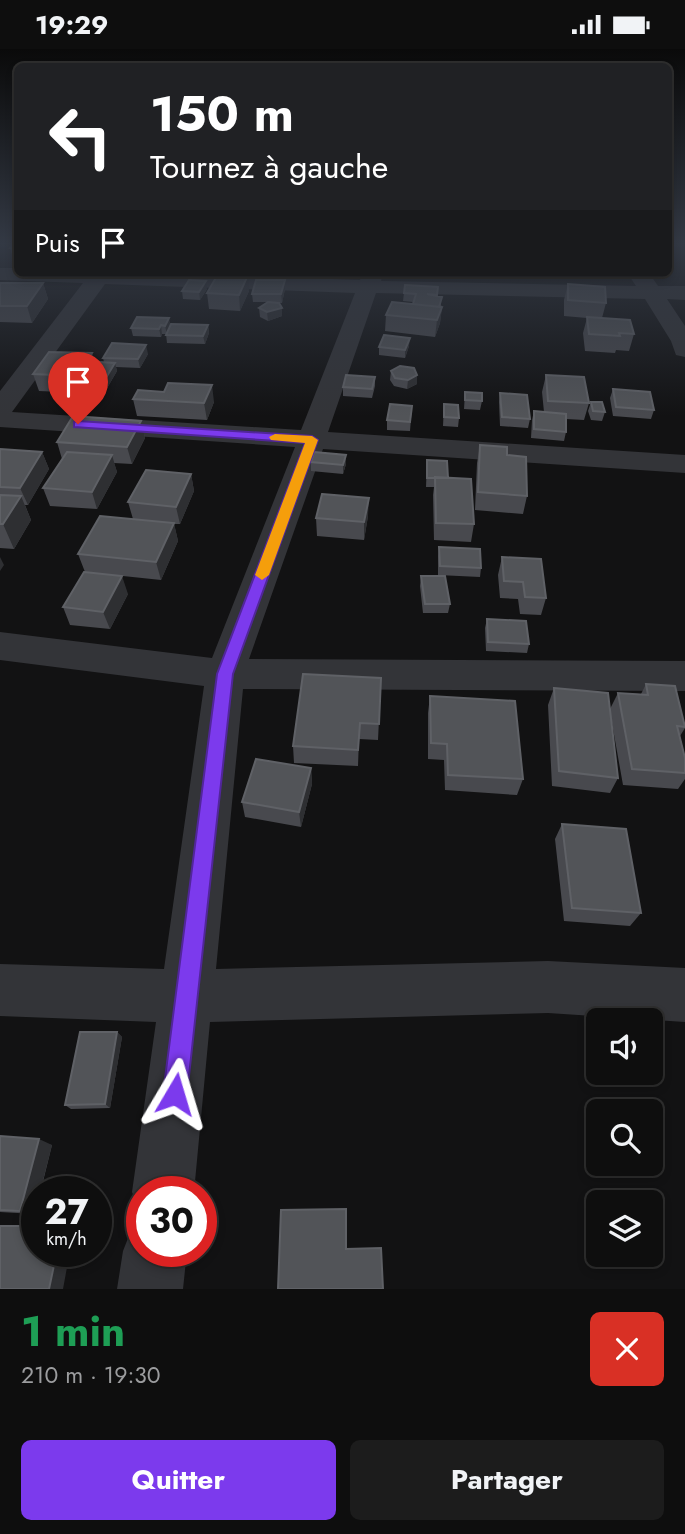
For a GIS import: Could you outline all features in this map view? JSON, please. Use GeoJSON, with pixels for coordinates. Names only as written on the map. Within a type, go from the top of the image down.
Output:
{"type":"FeatureCollection","features":[{"type":"Feature","properties":{"kind":"street"},"geometry":{"type":"LineString","coordinates":[[0,409],[82,300]]}},
{"type":"Feature","properties":{"kind":"street"},"geometry":{"type":"LineString","coordinates":[[165,1176],[225,674],[362,300]]}},
{"type":"Feature","properties":{"kind":"street"},"geometry":{"type":"LineString","coordinates":[[656,300],[683,341],[685,350]]}},
{"type":"Feature","properties":{"kind":"street"},"geometry":{"type":"LineString","coordinates":[[0,419],[685,464]]}},
{"type":"Feature","properties":{"kind":"street"},"geometry":{"type":"LineString","coordinates":[[0,646],[225,674],[685,676]]}},
{"type":"Feature","properties":{"kind":"street"},"geometry":{"type":"LineString","coordinates":[[0,990],[187,996],[548,987],[685,995]]}},
{"type":"Feature","properties":{"kind":"street"},"geometry":{"type":"LineString","coordinates":[[150,1289],[153,1267]]}},
{"type":"Feature","properties":{"kind":"building"},"geometry":{"type":"Polygon","coordinates":[[[0,300],[31,300],[27,306],[0,306],[0,300]]]}},
{"type":"Feature","properties":{"kind":"building"},"geometry":{"type":"Polygon","coordinates":[[[414,300],[441,300],[439,307],[413,304],[414,300]]]}},
{"type":"Feature","properties":{"kind":"building"},"geometry":{"type":"Polygon","coordinates":[[[568,300],[606,300],[606,303],[568,300]]]}},
{"type":"Feature","properties":{"kind":"building"},"geometry":{"type":"Polygon","coordinates":[[[268,302],[279,303],[282,308],[267,312],[259,308],[268,302]]]}},
{"type":"Feature","properties":{"kind":"building"},"geometry":{"type":"Polygon","coordinates":[[[392,302],[442,307],[437,320],[386,315],[392,302]]]}},
{"type":"Feature","properties":{"kind":"building"},"geometry":{"type":"Polygon","coordinates":[[[137,317],[169,318],[165,326],[161,325],[159,329],[131,328],[137,317]]]}},
{"type":"Feature","properties":{"kind":"building"},"geometry":{"type":"Polygon","coordinates":[[[587,317],[630,320],[634,334],[589,334],[587,317]]]}},
{"type":"Feature","properties":{"kind":"building"},"geometry":{"type":"Polygon","coordinates":[[[171,324],[208,325],[203,336],[166,335],[171,324]]]}},
{"type":"Feature","properties":{"kind":"building"},"geometry":{"type":"Polygon","coordinates":[[[384,335],[410,338],[405,350],[379,347],[384,335]]]}},
{"type":"Feature","properties":{"kind":"building"},"geometry":{"type":"Polygon","coordinates":[[[112,343],[146,345],[138,359],[103,358],[112,343]]]}},
{"type":"Feature","properties":{"kind":"building"},"geometry":{"type":"Polygon","coordinates":[[[49,352],[92,353],[79,376],[33,374],[49,352]]]}},
{"type":"Feature","properties":{"kind":"building"},"geometry":{"type":"Polygon","coordinates":[[[99,362],[115,363],[104,381],[88,380],[99,362]]]}},
{"type":"Feature","properties":{"kind":"building"},"geometry":{"type":"Polygon","coordinates":[[[400,366],[414,368],[417,375],[408,380],[395,378],[391,371],[400,366]]]}},
{"type":"Feature","properties":{"kind":"building"},"geometry":{"type":"Polygon","coordinates":[[[346,375],[375,377],[372,389],[343,387],[346,375]]]}},
{"type":"Feature","properties":{"kind":"building"},"geometry":{"type":"Polygon","coordinates":[[[546,375],[584,377],[589,403],[548,401],[546,375]]]}},
{"type":"Feature","properties":{"kind":"building"},"geometry":{"type":"Polygon","coordinates":[[[168,383],[212,385],[204,403],[133,399],[138,390],[164,392],[168,383]]]}},
{"type":"Feature","properties":{"kind":"building"},"geometry":{"type":"Polygon","coordinates":[[[613,389],[650,392],[654,410],[616,407],[613,389]]]}},
{"type":"Feature","properties":{"kind":"building"},"geometry":{"type":"Polygon","coordinates":[[[465,392],[482,393],[482,401],[465,400],[465,392]]]}},
{"type":"Feature","properties":{"kind":"building"},"geometry":{"type":"Polygon","coordinates":[[[500,393],[527,395],[530,419],[502,417],[500,393]]]}},
{"type":"Feature","properties":{"kind":"building"},"geometry":{"type":"Polygon","coordinates":[[[591,402],[602,402],[605,412],[593,411],[591,402]]]}},
{"type":"Feature","properties":{"kind":"building"},"geometry":{"type":"Polygon","coordinates":[[[390,404],[412,406],[410,422],[387,420],[390,404]]]}},
{"type":"Feature","properties":{"kind":"building"},"geometry":{"type":"Polygon","coordinates":[[[444,404],[458,405],[459,418],[444,417],[444,404]]]}},
{"type":"Feature","properties":{"kind":"building"},"geometry":{"type":"Polygon","coordinates":[[[534,411],[566,414],[566,432],[534,429],[534,411]]]}},
{"type":"Feature","properties":{"kind":"building"},"geometry":{"type":"Polygon","coordinates":[[[73,416],[141,421],[127,447],[57,442],[73,416]]]}},
{"type":"Feature","properties":{"kind":"building"},"geometry":{"type":"Polygon","coordinates":[[[480,445],[507,447],[507,455],[526,457],[527,496],[478,492],[480,445]]]}},
{"type":"Feature","properties":{"kind":"building"},"geometry":{"type":"Polygon","coordinates":[[[0,449],[42,452],[20,488],[0,487],[0,449]]]}},
{"type":"Feature","properties":{"kind":"building"},"geometry":{"type":"Polygon","coordinates":[[[67,452],[112,455],[92,492],[43,488],[67,452]]]}},
{"type":"Feature","properties":{"kind":"building"},"geometry":{"type":"Polygon","coordinates":[[[314,452],[346,455],[343,465],[311,462],[314,452]]]}},
{"type":"Feature","properties":{"kind":"building"},"geometry":{"type":"Polygon","coordinates":[[[427,460],[447,461],[448,478],[427,478],[427,460]]]}},
{"type":"Feature","properties":{"kind":"building"},"geometry":{"type":"Polygon","coordinates":[[[146,470],[191,474],[176,507],[128,502],[146,470]]]}},
{"type":"Feature","properties":{"kind":"building"},"geometry":{"type":"Polygon","coordinates":[[[435,477],[471,479],[474,524],[436,523],[435,477]]]}},
{"type":"Feature","properties":{"kind":"building"},"geometry":{"type":"Polygon","coordinates":[[[322,494],[369,498],[364,522],[316,518],[322,494]]]}},
{"type":"Feature","properties":{"kind":"building"},"geometry":{"type":"Polygon","coordinates":[[[0,495],[21,496],[3,524],[0,524],[0,495]]]}},
{"type":"Feature","properties":{"kind":"building"},"geometry":{"type":"Polygon","coordinates":[[[100,516],[174,523],[156,562],[78,554],[100,516]]]}},
{"type":"Feature","properties":{"kind":"building"},"geometry":{"type":"Polygon","coordinates":[[[439,547],[480,549],[481,568],[440,566],[439,547]]]}},
{"type":"Feature","properties":{"kind":"building"},"geometry":{"type":"Polygon","coordinates":[[[502,557],[541,559],[546,598],[525,597],[523,582],[504,581],[502,557]]]}},
{"type":"Feature","properties":{"kind":"building"},"geometry":{"type":"Polygon","coordinates":[[[84,572],[122,576],[103,612],[63,607],[84,572]]]}},
{"type":"Feature","properties":{"kind":"building"},"geometry":{"type":"Polygon","coordinates":[[[421,576],[445,576],[450,604],[425,604],[421,576]]]}},
{"type":"Feature","properties":{"kind":"building"},"geometry":{"type":"Polygon","coordinates":[[[487,619],[526,621],[529,644],[488,642],[487,619]]]}},
{"type":"Feature","properties":{"kind":"building"},"geometry":{"type":"Polygon","coordinates":[[[303,674],[381,678],[379,724],[360,723],[358,750],[293,746],[303,674]]]}},
{"type":"Feature","properties":{"kind":"building"},"geometry":{"type":"Polygon","coordinates":[[[646,684],[675,686],[685,727],[677,726],[685,758],[685,773],[632,769],[618,693],[648,695],[646,684]]]}},
{"type":"Feature","properties":{"kind":"building"},"geometry":{"type":"Polygon","coordinates":[[[554,688],[608,693],[618,778],[559,771],[554,688]]]}},
{"type":"Feature","properties":{"kind":"building"},"geometry":{"type":"Polygon","coordinates":[[[430,696],[515,701],[523,779],[448,775],[447,744],[431,743],[430,696]]]}},
{"type":"Feature","properties":{"kind":"building"},"geometry":{"type":"Polygon","coordinates":[[[256,759],[311,768],[299,812],[242,802],[256,759]]]}},
{"type":"Feature","properties":{"kind":"building"},"geometry":{"type":"Polygon","coordinates":[[[562,824],[626,829],[641,913],[572,908],[562,824]]]}},
{"type":"Feature","properties":{"kind":"building"},"geometry":{"type":"Polygon","coordinates":[[[80,1032],[117,1032],[105,1104],[65,1105],[80,1032]]]}},
{"type":"Feature","properties":{"kind":"building"},"geometry":{"type":"Polygon","coordinates":[[[0,1136],[39,1139],[29,1176],[21,1176],[20,1211],[0,1210],[0,1136]]]}},
{"type":"Feature","properties":{"kind":"building"},"geometry":{"type":"Polygon","coordinates":[[[346,1209],[346,1249],[381,1248],[383,1289],[278,1289],[281,1210],[346,1209]]]}},
{"type":"Feature","properties":{"kind":"building"},"geometry":{"type":"Polygon","coordinates":[[[0,1226],[21,1226],[21,1267],[54,1267],[49,1289],[0,1289],[0,1226]]]}},
{"type":"Feature","properties":{"kind":"slow traffic"},"geometry":{"type":"LineString","coordinates":[[262,575],[312,440],[275,437]]}},
{"type":"Feature","properties":{"kind":"route"},"geometry":{"type":"LineString","coordinates":[[78,424],[312,440],[225,674],[175,1094]]}}]}
